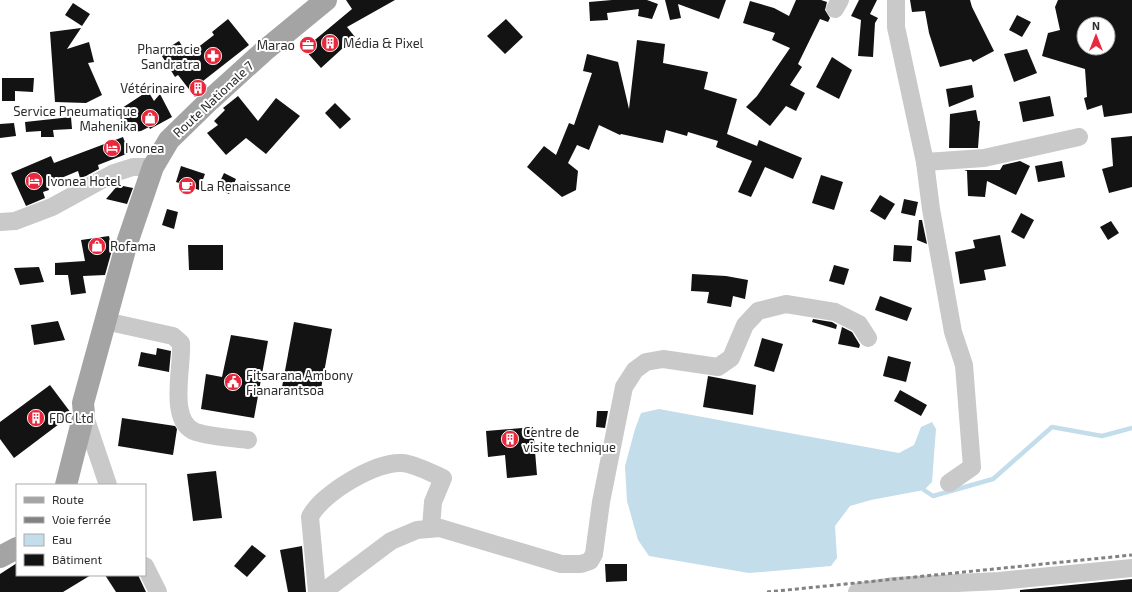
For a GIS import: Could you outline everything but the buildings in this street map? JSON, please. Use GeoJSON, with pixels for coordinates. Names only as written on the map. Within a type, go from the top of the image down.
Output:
{"type":"FeatureCollection","features":[{"type":"Feature","properties":{"kind":"main road","name":"Route Nationale 7"},"geometry":{"type":"LineString","coordinates":[[106,317],[126,246],[153,167],[169,140],[264,51],[326,0]]}},
{"type":"Feature","properties":{"kind":"main road"},"geometry":{"type":"LineString","coordinates":[[66,484],[84,414],[83,403],[106,317]]}},
{"type":"Feature","properties":{"kind":"main road"},"geometry":{"type":"LineString","coordinates":[[0,557],[16,549]]}},
{"type":"Feature","properties":{"kind":"street"},"geometry":{"type":"LineString","coordinates":[[896,0],[896,27],[926,162],[931,209],[953,332],[964,365],[972,467],[949,483]]}},
{"type":"Feature","properties":{"kind":"street"},"geometry":{"type":"LineString","coordinates":[[926,162],[984,158],[1079,137]]}},
{"type":"Feature","properties":{"kind":"street"},"geometry":{"type":"LineString","coordinates":[[0,222],[15,221],[52,207],[114,173],[134,167],[153,167]]}},
{"type":"Feature","properties":{"kind":"street"},"geometry":{"type":"LineString","coordinates":[[323,592],[391,541],[417,530],[431,528],[440,528],[481,538],[561,564],[581,564],[590,561],[594,554],[601,502],[624,386],[635,370],[646,362],[663,359],[718,367],[731,358],[744,325],[758,311],[786,304],[835,312],[859,324],[868,338]]}},
{"type":"Feature","properties":{"kind":"street"},"geometry":{"type":"LineString","coordinates":[[106,317],[173,336],[181,343],[179,410],[184,423],[195,432],[248,440]]}},
{"type":"Feature","properties":{"kind":"street"},"geometry":{"type":"LineString","coordinates":[[84,414],[108,484]]}},
{"type":"Feature","properties":{"kind":"street"},"geometry":{"type":"LineString","coordinates":[[316,592],[310,517],[314,508],[327,496],[374,468],[392,463],[404,463],[443,478],[434,502],[431,528]]}},
{"type":"Feature","properties":{"kind":"street"},"geometry":{"type":"LineString","coordinates":[[146,568],[158,592]]}},
{"type":"Feature","properties":{"kind":"street"},"geometry":{"type":"LineString","coordinates":[[857,592],[894,586],[999,581],[1132,568]]}},
{"type":"Feature","properties":{"kind":"water"},"geometry":{"type":"Polygon","coordinates":[[[659,409],[899,453],[914,445],[921,427],[932,422],[936,429],[932,482],[924,490],[871,500],[850,506],[835,526],[837,558],[831,566],[749,573],[649,556],[638,540],[627,501],[625,466],[641,413],[659,409]]]}},
{"type":"Feature","properties":{"kind":"waterway"},"geometry":{"type":"LineString","coordinates":[[924,490],[933,496],[993,479],[1052,427],[1102,436],[1132,428]]}},
{"type":"Feature","properties":{"kind":"railway"},"geometry":{"type":"LineString","coordinates":[[767,592],[1132,555]]}},
{"type":"Feature","properties":{"kind":"place","name":"Média & Pixel"},"geometry":{"type":"Point","coordinates":[330,43]}},
{"type":"Feature","properties":{"kind":"place","name":"Marao"},"geometry":{"type":"Point","coordinates":[308,45]}},
{"type":"Feature","properties":{"kind":"place","name":"Pharmacie Sandratra"},"geometry":{"type":"Point","coordinates":[213,56]}},
{"type":"Feature","properties":{"kind":"place","name":"Vétérinaire"},"geometry":{"type":"Point","coordinates":[198,88]}},
{"type":"Feature","properties":{"kind":"place","name":"Service Pneumatique Mahenika"},"geometry":{"type":"Point","coordinates":[150,118]}},
{"type":"Feature","properties":{"kind":"place","name":"Ivonea"},"geometry":{"type":"Point","coordinates":[112,148]}},
{"type":"Feature","properties":{"kind":"place","name":"Ivonea Hotel"},"geometry":{"type":"Point","coordinates":[34,181]}},
{"type":"Feature","properties":{"kind":"place","name":"La Renaissance"},"geometry":{"type":"Point","coordinates":[187,186]}},
{"type":"Feature","properties":{"kind":"place","name":"Rofama"},"geometry":{"type":"Point","coordinates":[97,246]}},
{"type":"Feature","properties":{"kind":"place","name":"Fitsarana Ambony Fianarantsoa"},"geometry":{"type":"Point","coordinates":[233,382]}},
{"type":"Feature","properties":{"kind":"place","name":"FDC Ltd"},"geometry":{"type":"Point","coordinates":[36,418]}},
{"type":"Feature","properties":{"kind":"place","name":"Centre de visite technique"},"geometry":{"type":"Point","coordinates":[510,439]}}]}
